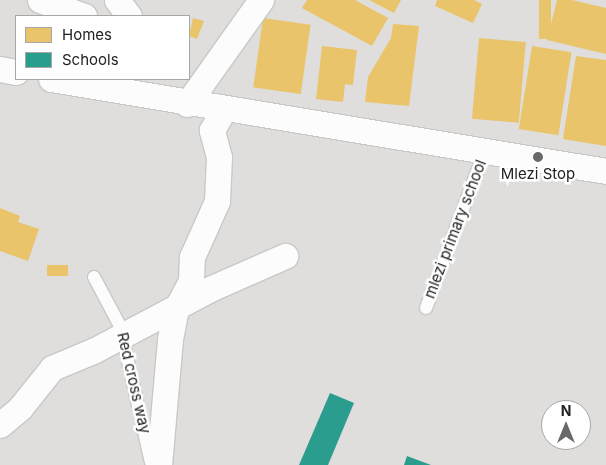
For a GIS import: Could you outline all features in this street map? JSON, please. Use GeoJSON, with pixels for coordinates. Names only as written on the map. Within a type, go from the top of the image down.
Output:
{"type":"FeatureCollection","features":[{"type":"Feature","properties":{"kind":"street"},"geometry":{"type":"LineString","coordinates":[[117,0],[128,15]]}},
{"type":"Feature","properties":{"kind":"street"},"geometry":{"type":"LineString","coordinates":[[190,75],[261,0]]}},
{"type":"Feature","properties":{"kind":"street"},"geometry":{"type":"LineString","coordinates":[[0,70],[15,72]]}},
{"type":"Feature","properties":{"kind":"street"},"geometry":{"type":"LineString","coordinates":[[59,80],[172,94],[224,109],[606,171]]}},
{"type":"Feature","properties":{"kind":"street"},"geometry":{"type":"LineString","coordinates":[[172,94],[185,80]]}},
{"type":"Feature","properties":{"kind":"street"},"geometry":{"type":"LineString","coordinates":[[159,465],[165,378],[176,309],[191,281],[192,257],[217,201],[219,157],[212,130],[224,109]]}},
{"type":"Feature","properties":{"kind":"street"},"geometry":{"type":"LineString","coordinates":[[0,425],[20,408],[52,368],[123,336],[212,288],[285,256]]}},
{"type":"Feature","properties":{"kind":"lane","name":"mlezi primary school"},"geometry":{"type":"LineString","coordinates":[[426,308],[485,150]]}},
{"type":"Feature","properties":{"kind":"lane","name":"Red cross way"},"geometry":{"type":"LineString","coordinates":[[94,277],[123,336],[151,465]]}},
{"type":"Feature","properties":{"kind":"shaded area"},"geometry":{"type":"Polygon","coordinates":[[[0,0],[606,0],[606,465],[0,465],[0,0]]]}},
{"type":"Feature","properties":{"kind":"building: Homes"},"geometry":{"type":"Polygon","coordinates":[[[307,0],[355,0],[388,18],[372,46],[302,8],[307,0]]]}},
{"type":"Feature","properties":{"kind":"building: Homes"},"geometry":{"type":"Polygon","coordinates":[[[369,0],[401,0],[394,13],[369,0]]]}},
{"type":"Feature","properties":{"kind":"building: Homes"},"geometry":{"type":"Polygon","coordinates":[[[437,0],[474,0],[482,4],[473,23],[435,6],[437,0]]]}},
{"type":"Feature","properties":{"kind":"building: Homes"},"geometry":{"type":"Polygon","coordinates":[[[539,0],[551,0],[551,39],[539,39],[539,0]]]}},
{"type":"Feature","properties":{"kind":"building: Homes"},"geometry":{"type":"Polygon","coordinates":[[[557,0],[572,0],[606,8],[606,54],[547,40],[557,0]]]}},
{"type":"Feature","properties":{"kind":"building: Homes"},"geometry":{"type":"Polygon","coordinates":[[[193,18],[204,21],[197,39],[190,36],[193,18]]]}},
{"type":"Feature","properties":{"kind":"building: Homes"},"geometry":{"type":"Polygon","coordinates":[[[263,18],[311,25],[301,94],[253,87],[263,18]]]}},
{"type":"Feature","properties":{"kind":"building: Homes"},"geometry":{"type":"Polygon","coordinates":[[[393,24],[419,26],[409,106],[365,102],[368,77],[391,38],[393,24]]]}},
{"type":"Feature","properties":{"kind":"building: Homes"},"geometry":{"type":"Polygon","coordinates":[[[479,38],[526,42],[519,123],[472,119],[479,38]]]}},
{"type":"Feature","properties":{"kind":"building: Homes"},"geometry":{"type":"Polygon","coordinates":[[[322,46],[357,50],[353,85],[345,84],[343,102],[316,99],[322,46]]]}},
{"type":"Feature","properties":{"kind":"building: Homes"},"geometry":{"type":"Polygon","coordinates":[[[532,46],[572,52],[558,135],[519,129],[532,46]]]}},
{"type":"Feature","properties":{"kind":"building: Homes"},"geometry":{"type":"Polygon","coordinates":[[[576,56],[606,60],[606,146],[563,139],[576,56]]]}},
{"type":"Feature","properties":{"kind":"building: Homes"},"geometry":{"type":"Polygon","coordinates":[[[0,208],[20,216],[18,222],[39,229],[28,261],[0,251],[0,208]]]}},
{"type":"Feature","properties":{"kind":"building: Homes"},"geometry":{"type":"Polygon","coordinates":[[[47,265],[68,265],[68,276],[47,276],[47,265]]]}},
{"type":"Feature","properties":{"kind":"building: Schools"},"geometry":{"type":"Polygon","coordinates":[[[330,393],[354,403],[328,465],[299,465],[330,393]]]}},
{"type":"Feature","properties":{"kind":"building: Schools"},"geometry":{"type":"Polygon","coordinates":[[[407,456],[431,465],[404,465],[407,456]]]}},
{"type":"Feature","properties":{"kind":"place","name":"Mlezi Stop"},"geometry":{"type":"Point","coordinates":[538,157]}}]}
